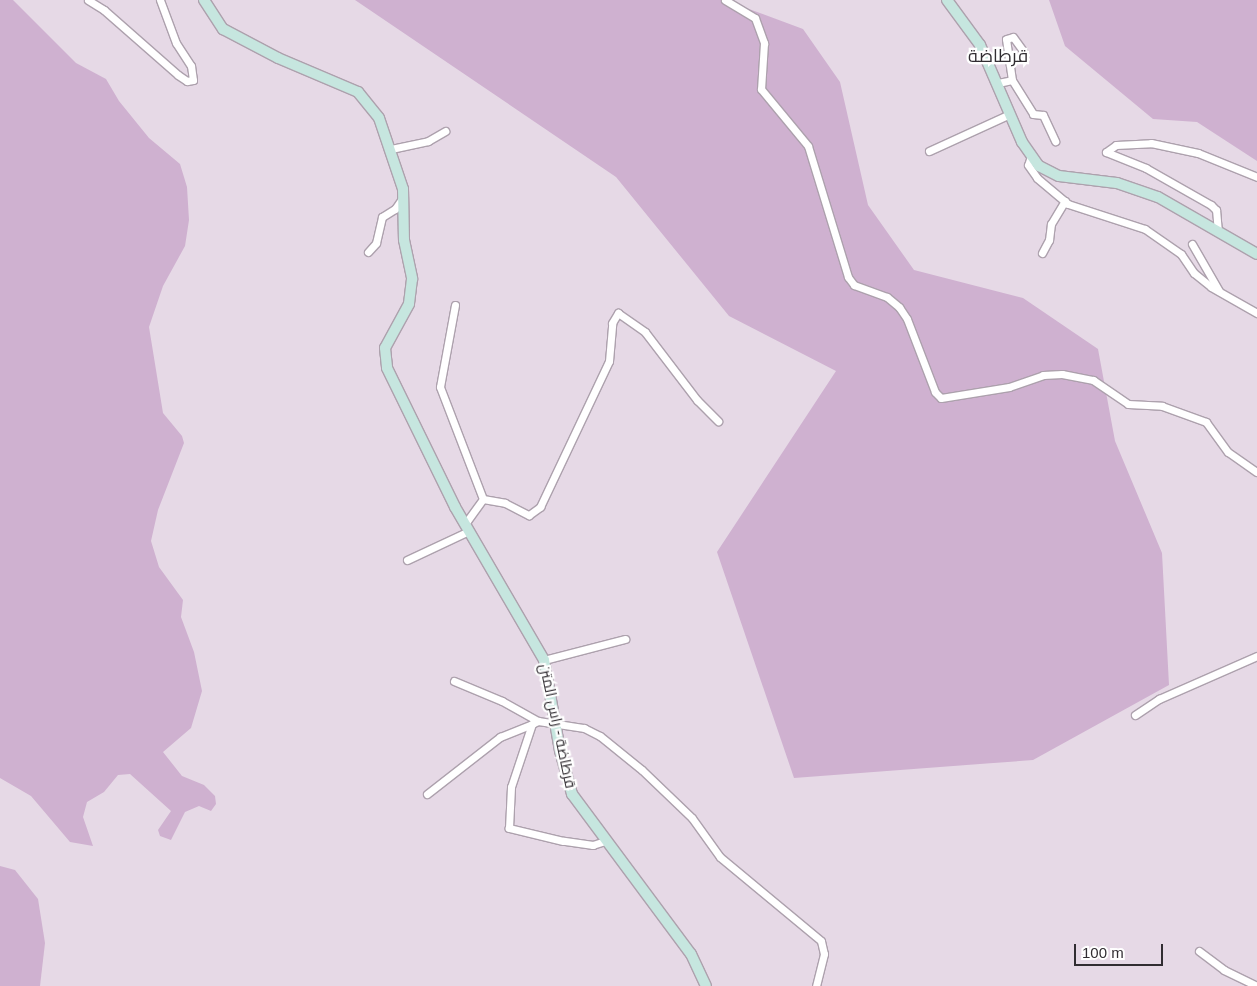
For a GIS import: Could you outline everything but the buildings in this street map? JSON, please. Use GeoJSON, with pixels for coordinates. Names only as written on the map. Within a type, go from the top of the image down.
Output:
{"type":"FeatureCollection","features":[{"type":"Feature","properties":{"kind":"main road","name":"قرطاضة - راس المتن"},"geometry":{"type":"LineString","coordinates":[[204,0],[223,29],[242,42],[358,92],[379,118],[403,189],[404,240],[412,294],[384,348],[387,368],[455,507],[544,660],[556,725],[572,794],[605,841],[691,954],[706,986]]}},
{"type":"Feature","properties":{"kind":"main road"},"geometry":{"type":"LineString","coordinates":[[947,0],[980,45],[1022,142],[1031,156],[1046,171],[1059,176],[1117,183],[1158,197],[1257,254]]}},
{"type":"Feature","properties":{"kind":"street"},"geometry":{"type":"LineString","coordinates":[[88,0],[104,10],[178,75],[188,81],[193,80],[191,66],[176,43],[160,0]]}},
{"type":"Feature","properties":{"kind":"street"},"geometry":{"type":"LineString","coordinates":[[725,0],[755,18],[764,43],[761,89],[808,146],[848,277],[854,285],[887,297],[899,307],[935,392],[941,398],[1009,387],[1043,374],[1062,374],[1093,380],[1128,404],[1162,406],[1206,422],[1228,452],[1257,472]]}},
{"type":"Feature","properties":{"kind":"street"},"geometry":{"type":"LineString","coordinates":[[1023,51],[1013,38],[1006,39],[1012,80],[1033,114],[1043,115],[1055,141]]}},
{"type":"Feature","properties":{"kind":"street"},"geometry":{"type":"LineString","coordinates":[[998,83],[1012,80]]}},
{"type":"Feature","properties":{"kind":"street"},"geometry":{"type":"LineString","coordinates":[[929,150],[1010,114]]}},
{"type":"Feature","properties":{"kind":"street"},"geometry":{"type":"LineString","coordinates":[[391,149],[428,142],[445,131]]}},
{"type":"Feature","properties":{"kind":"street"},"geometry":{"type":"LineString","coordinates":[[1218,232],[1216,210],[1211,205],[1146,168],[1106,152],[1116,145],[1152,143],[1198,153],[1257,177]]}},
{"type":"Feature","properties":{"kind":"street"},"geometry":{"type":"LineString","coordinates":[[1031,156],[1028,166],[1037,178],[1065,201],[1144,229],[1181,254],[1194,272],[1219,291],[1257,313]]}},
{"type":"Feature","properties":{"kind":"street"},"geometry":{"type":"LineString","coordinates":[[368,252],[376,243],[382,217],[400,203],[403,189]]}},
{"type":"Feature","properties":{"kind":"street"},"geometry":{"type":"LineString","coordinates":[[1042,253],[1049,240],[1051,224],[1065,201]]}},
{"type":"Feature","properties":{"kind":"street"},"geometry":{"type":"LineString","coordinates":[[1192,244],[1219,291]]}},
{"type":"Feature","properties":{"kind":"street"},"geometry":{"type":"LineString","coordinates":[[407,560],[467,528],[483,499],[440,387],[455,305]]}},
{"type":"Feature","properties":{"kind":"street"},"geometry":{"type":"LineString","coordinates":[[483,499],[505,503],[529,515],[535,514],[609,361],[612,323],[618,313],[645,332],[697,400],[718,421]]}},
{"type":"Feature","properties":{"kind":"street"},"geometry":{"type":"LineString","coordinates":[[544,660],[625,639]]}},
{"type":"Feature","properties":{"kind":"street"},"geometry":{"type":"LineString","coordinates":[[1135,715],[1159,698],[1257,656]]}},
{"type":"Feature","properties":{"kind":"street"},"geometry":{"type":"LineString","coordinates":[[454,681],[502,700],[535,722],[584,728],[622,752],[692,818],[720,857],[801,927],[815,933],[821,941],[824,954],[816,986]]}},
{"type":"Feature","properties":{"kind":"street"},"geometry":{"type":"LineString","coordinates":[[427,794],[500,737],[535,722]]}},
{"type":"Feature","properties":{"kind":"street"},"geometry":{"type":"LineString","coordinates":[[535,722],[510,788],[509,828],[593,845],[605,841]]}},
{"type":"Feature","properties":{"kind":"street"},"geometry":{"type":"LineString","coordinates":[[1199,951],[1224,970],[1256,986]]}},
{"type":"Feature","properties":{"kind":"shaded area"},"geometry":{"type":"Polygon","coordinates":[[[0,0],[13,0],[76,63],[106,79],[119,101],[149,138],[180,164],[187,187],[189,220],[185,246],[163,286],[149,327],[163,413],[182,436],[184,443],[158,510],[151,541],[159,567],[183,600],[181,617],[194,652],[202,691],[191,728],[163,752],[182,776],[204,785],[215,796],[216,804],[211,811],[199,806],[185,812],[171,840],[160,836],[158,830],[171,811],[130,774],[118,775],[104,792],[87,802],[83,817],[93,846],[70,842],[31,796],[0,778],[0,0]]]}},
{"type":"Feature","properties":{"kind":"shaded area"},"geometry":{"type":"Polygon","coordinates":[[[355,0],[732,0],[738,5],[803,29],[840,82],[868,205],[914,270],[1023,298],[1098,349],[1115,441],[1162,553],[1169,685],[1033,760],[794,778],[717,552],[836,371],[729,316],[616,177],[355,0]]]}},
{"type":"Feature","properties":{"kind":"shaded area"},"geometry":{"type":"Polygon","coordinates":[[[1049,0],[1257,0],[1257,161],[1197,122],[1153,119],[1065,46],[1049,0]]]}},
{"type":"Feature","properties":{"kind":"shaded area"},"geometry":{"type":"Polygon","coordinates":[[[0,866],[15,870],[38,899],[45,943],[40,986],[0,986],[0,866]]]}},
{"type":"Feature","properties":{"kind":"district","name":"قرطاضة"},"geometry":{"type":"Point","coordinates":[998,56]}}]}
